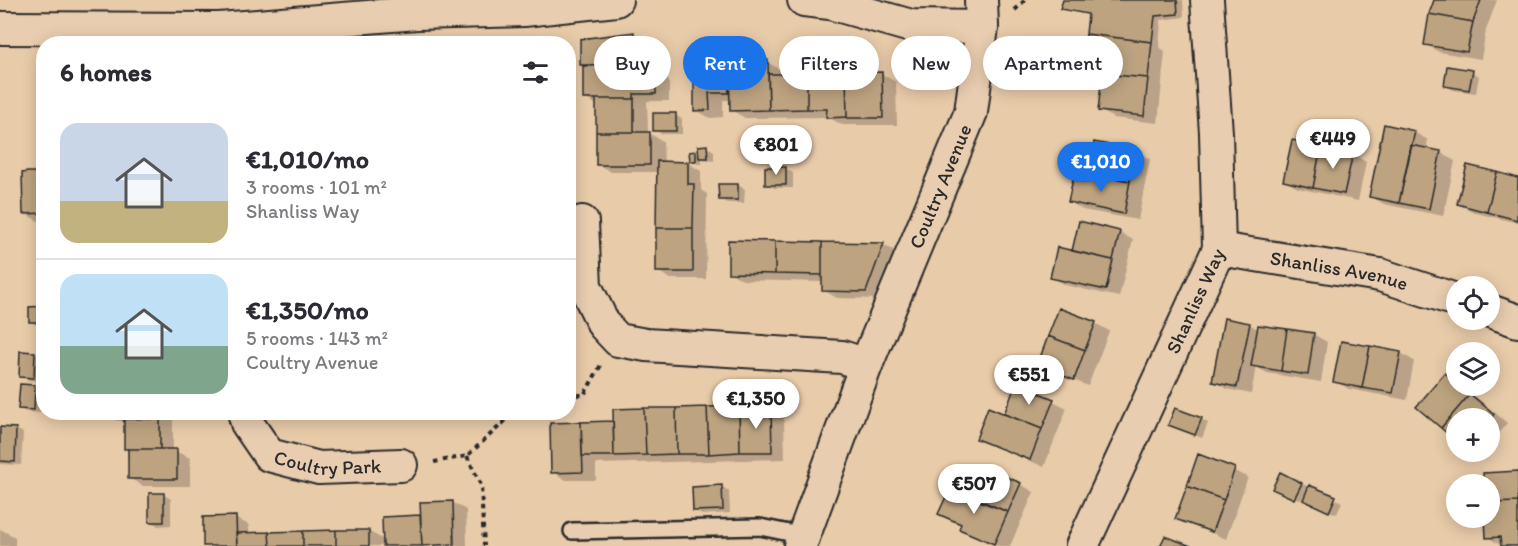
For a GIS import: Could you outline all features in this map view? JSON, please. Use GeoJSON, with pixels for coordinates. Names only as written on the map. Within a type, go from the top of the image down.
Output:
{"type":"FeatureCollection","features":[{"type":"Feature","properties":{"kind":"street"},"geometry":{"type":"LineString","coordinates":[[0,28],[219,36],[415,7],[524,10],[616,0]]}},
{"type":"Feature","properties":{"kind":"street"},"geometry":{"type":"LineString","coordinates":[[804,0],[830,3],[911,26],[982,13]]}},
{"type":"Feature","properties":{"kind":"street","name":"Shanliss Way"},"geometry":{"type":"LineString","coordinates":[[1082,546],[1219,249],[1216,133],[1207,0]]}},
{"type":"Feature","properties":{"kind":"street","name":"Coultry Avenue"},"geometry":{"type":"LineString","coordinates":[[802,541],[866,365],[971,112],[982,13]]}},
{"type":"Feature","properties":{"kind":"street"},"geometry":{"type":"LineString","coordinates":[[582,222],[585,286],[604,325],[618,340],[646,345],[842,357],[866,365]]}},
{"type":"Feature","properties":{"kind":"street","name":"Shanliss Avenue"},"geometry":{"type":"LineString","coordinates":[[1219,249],[1380,275],[1446,297]]}},
{"type":"Feature","properties":{"kind":"street"},"geometry":{"type":"LineString","coordinates":[[1500,315],[1518,321]]}},
{"type":"Feature","properties":{"kind":"street","name":"Coultry Park"},"geometry":{"type":"LineString","coordinates":[[246,420],[268,456],[319,468],[401,465]]}},
{"type":"Feature","properties":{"kind":"lane"},"geometry":{"type":"LineString","coordinates":[[572,531],[760,527],[802,541]]}},
{"type":"Feature","properties":{"kind":"path"},"geometry":{"type":"LineString","coordinates":[[576,395],[584,395],[618,340]]}},
{"type":"Feature","properties":{"kind":"path"},"geometry":{"type":"LineString","coordinates":[[401,465],[467,456],[506,420]]}},
{"type":"Feature","properties":{"kind":"path"},"geometry":{"type":"LineString","coordinates":[[467,456],[481,485],[484,546]]}},
{"type":"Feature","properties":{"kind":"building"},"geometry":{"type":"Polygon","coordinates":[[[1063,0],[1177,0],[1178,14],[1155,16],[1152,42],[1123,38],[1123,36],[1086,34],[1088,14],[1060,9],[1063,0]]]}},
{"type":"Feature","properties":{"kind":"building"},"geometry":{"type":"Polygon","coordinates":[[[1434,0],[1481,0],[1473,22],[1429,14],[1434,0]]]}},
{"type":"Feature","properties":{"kind":"building"},"geometry":{"type":"Polygon","coordinates":[[[1429,14],[1473,22],[1467,52],[1424,45],[1429,14]]]}},
{"type":"Feature","properties":{"kind":"building"},"geometry":{"type":"Polygon","coordinates":[[[634,32],[634,36],[603,36],[634,32]]]}},
{"type":"Feature","properties":{"kind":"building"},"geometry":{"type":"Polygon","coordinates":[[[594,37],[594,65],[580,65],[580,39],[594,37]]]}},
{"type":"Feature","properties":{"kind":"building"},"geometry":{"type":"Polygon","coordinates":[[[1123,38],[1152,42],[1148,78],[1123,76],[1123,38]]]}},
{"type":"Feature","properties":{"kind":"building"},"geometry":{"type":"Polygon","coordinates":[[[767,60],[769,110],[730,111],[730,90],[767,90],[767,60]]]}},
{"type":"Feature","properties":{"kind":"building"},"geometry":{"type":"Polygon","coordinates":[[[583,66],[594,66],[594,90],[656,90],[656,94],[634,94],[634,99],[583,99],[583,66]]]}},
{"type":"Feature","properties":{"kind":"building"},"geometry":{"type":"Polygon","coordinates":[[[1447,66],[1473,70],[1469,90],[1444,86],[1447,66]]]}},
{"type":"Feature","properties":{"kind":"building"},"geometry":{"type":"Polygon","coordinates":[[[879,72],[882,72],[883,118],[847,118],[846,90],[879,90],[879,72]]]}},
{"type":"Feature","properties":{"kind":"building"},"geometry":{"type":"Polygon","coordinates":[[[768,74],[779,74],[779,90],[807,90],[807,109],[769,110],[768,74]]]}},
{"type":"Feature","properties":{"kind":"building"},"geometry":{"type":"Polygon","coordinates":[[[1123,76],[1148,78],[1144,116],[1098,111],[1100,90],[1123,90],[1123,76]]]}},
{"type":"Feature","properties":{"kind":"building"},"geometry":{"type":"Polygon","coordinates":[[[694,90],[729,90],[729,93],[709,93],[710,110],[694,111],[694,90]]]}},
{"type":"Feature","properties":{"kind":"building"},"geometry":{"type":"Polygon","coordinates":[[[807,90],[846,90],[847,117],[826,118],[827,109],[807,109],[807,90]]]}},
{"type":"Feature","properties":{"kind":"building"},"geometry":{"type":"Polygon","coordinates":[[[596,99],[634,99],[634,132],[596,132],[596,99]]]}},
{"type":"Feature","properties":{"kind":"building"},"geometry":{"type":"Polygon","coordinates":[[[653,113],[676,113],[676,131],[653,131],[653,113]]]}},
{"type":"Feature","properties":{"kind":"building"},"geometry":{"type":"Polygon","coordinates":[[[1384,124],[1415,131],[1399,203],[1369,197],[1384,124]]]}},
{"type":"Feature","properties":{"kind":"building"},"geometry":{"type":"Polygon","coordinates":[[[596,132],[650,132],[650,165],[596,165],[596,132]]]}},
{"type":"Feature","properties":{"kind":"building"},"geometry":{"type":"Polygon","coordinates":[[[1292,140],[1321,146],[1313,188],[1283,181],[1292,140]]]}},
{"type":"Feature","properties":{"kind":"building"},"geometry":{"type":"Polygon","coordinates":[[[1094,142],[1136,150],[1130,181],[1088,173],[1094,142]]]}},
{"type":"Feature","properties":{"kind":"building"},"geometry":{"type":"Polygon","coordinates":[[[707,145],[708,158],[699,158],[698,146],[707,145]]]}},
{"type":"Feature","properties":{"kind":"building"},"geometry":{"type":"Polygon","coordinates":[[[1411,145],[1441,151],[1429,209],[1399,203],[1411,145]]]}},
{"type":"Feature","properties":{"kind":"building"},"geometry":{"type":"Polygon","coordinates":[[[1321,146],[1353,153],[1344,194],[1313,188],[1321,146]]]}},
{"type":"Feature","properties":{"kind":"building"},"geometry":{"type":"Polygon","coordinates":[[[696,151],[696,161],[690,161],[689,152],[696,151]]]}},
{"type":"Feature","properties":{"kind":"building"},"geometry":{"type":"Polygon","coordinates":[[[657,161],[688,162],[688,184],[694,184],[693,228],[656,228],[657,161]]]}},
{"type":"Feature","properties":{"kind":"building"},"geometry":{"type":"Polygon","coordinates":[[[1467,165],[1497,172],[1487,212],[1457,204],[1467,165]]]}},
{"type":"Feature","properties":{"kind":"building"},"geometry":{"type":"Polygon","coordinates":[[[765,167],[786,167],[786,185],[765,185],[765,167]]]}},
{"type":"Feature","properties":{"kind":"building"},"geometry":{"type":"Polygon","coordinates":[[[36,172],[36,213],[23,214],[22,173],[36,172]]]}},
{"type":"Feature","properties":{"kind":"building"},"geometry":{"type":"Polygon","coordinates":[[[1497,172],[1518,178],[1517,220],[1487,212],[1497,172]]]}},
{"type":"Feature","properties":{"kind":"building"},"geometry":{"type":"Polygon","coordinates":[[[1088,173],[1130,181],[1124,214],[1068,202],[1073,179],[1087,182],[1088,173]]]}},
{"type":"Feature","properties":{"kind":"building"},"geometry":{"type":"Polygon","coordinates":[[[718,184],[738,184],[738,200],[719,200],[718,184]]]}},
{"type":"Feature","properties":{"kind":"building"},"geometry":{"type":"Polygon","coordinates":[[[1079,221],[1120,231],[1113,260],[1072,251],[1079,221]]]}},
{"type":"Feature","properties":{"kind":"building"},"geometry":{"type":"Polygon","coordinates":[[[656,228],[693,228],[693,272],[656,272],[656,228]]]}},
{"type":"Feature","properties":{"kind":"building"},"geometry":{"type":"Polygon","coordinates":[[[728,240],[775,241],[775,274],[728,273],[728,240]]]}},
{"type":"Feature","properties":{"kind":"building"},"geometry":{"type":"Polygon","coordinates":[[[775,241],[822,242],[822,275],[775,274],[775,241]]]}},
{"type":"Feature","properties":{"kind":"building"},"geometry":{"type":"Polygon","coordinates":[[[822,242],[884,243],[866,292],[822,291],[822,242]]]}},
{"type":"Feature","properties":{"kind":"building"},"geometry":{"type":"Polygon","coordinates":[[[1057,247],[1113,260],[1106,290],[1050,278],[1057,247]]]}},
{"type":"Feature","properties":{"kind":"building"},"geometry":{"type":"Polygon","coordinates":[[[29,307],[36,307],[36,322],[29,322],[29,307]]]}},
{"type":"Feature","properties":{"kind":"building"},"geometry":{"type":"Polygon","coordinates":[[[1059,308],[1096,322],[1085,350],[1048,336],[1059,308]]]}},
{"type":"Feature","properties":{"kind":"building"},"geometry":{"type":"Polygon","coordinates":[[[1224,318],[1250,323],[1237,387],[1212,382],[1224,318]]]}},
{"type":"Feature","properties":{"kind":"building"},"geometry":{"type":"Polygon","coordinates":[[[1258,325],[1287,329],[1281,371],[1251,366],[1258,325]]]}},
{"type":"Feature","properties":{"kind":"building"},"geometry":{"type":"Polygon","coordinates":[[[1287,329],[1314,333],[1308,375],[1281,371],[1287,329]]]}},
{"type":"Feature","properties":{"kind":"building"},"geometry":{"type":"Polygon","coordinates":[[[1048,336],[1085,350],[1074,380],[1037,366],[1048,336]]]}},
{"type":"Feature","properties":{"kind":"building"},"geometry":{"type":"Polygon","coordinates":[[[1341,341],[1370,346],[1362,388],[1333,382],[1341,341]]]}},
{"type":"Feature","properties":{"kind":"building"},"geometry":{"type":"Polygon","coordinates":[[[1370,346],[1401,352],[1393,393],[1362,388],[1370,346]]]}},
{"type":"Feature","properties":{"kind":"building"},"geometry":{"type":"Polygon","coordinates":[[[20,351],[35,352],[34,378],[19,377],[20,351]]]}},
{"type":"Feature","properties":{"kind":"building"},"geometry":{"type":"Polygon","coordinates":[[[1445,373],[1446,396],[1468,396],[1458,408],[1446,408],[1446,422],[1441,428],[1416,407],[1445,373]]]}},
{"type":"Feature","properties":{"kind":"building"},"geometry":{"type":"Polygon","coordinates":[[[20,384],[35,385],[34,410],[18,409],[20,384]]]}},
{"type":"Feature","properties":{"kind":"building"},"geometry":{"type":"Polygon","coordinates":[[[1016,384],[1054,399],[1042,429],[1004,414],[1016,384]]]}},
{"type":"Feature","properties":{"kind":"building"},"geometry":{"type":"Polygon","coordinates":[[[1468,396],[1472,396],[1487,408],[1458,408],[1468,396]]]}},
{"type":"Feature","properties":{"kind":"building"},"geometry":{"type":"Polygon","coordinates":[[[739,406],[740,452],[709,454],[707,407],[739,406]]]}},
{"type":"Feature","properties":{"kind":"building"},"geometry":{"type":"Polygon","coordinates":[[[707,407],[709,454],[677,454],[676,408],[707,407]]]}},
{"type":"Feature","properties":{"kind":"building"},"geometry":{"type":"Polygon","coordinates":[[[988,407],[1042,429],[1030,460],[976,439],[988,407]]]}},
{"type":"Feature","properties":{"kind":"building"},"geometry":{"type":"Polygon","coordinates":[[[644,408],[676,408],[677,454],[646,455],[644,408]]]}},
{"type":"Feature","properties":{"kind":"building"},"geometry":{"type":"Polygon","coordinates":[[[644,408],[646,455],[614,456],[613,409],[644,408]]]}},
{"type":"Feature","properties":{"kind":"building"},"geometry":{"type":"Polygon","coordinates":[[[771,408],[772,452],[740,452],[739,409],[771,408]]]}},
{"type":"Feature","properties":{"kind":"building"},"geometry":{"type":"Polygon","coordinates":[[[1175,408],[1202,418],[1195,435],[1168,425],[1175,408]]]}},
{"type":"Feature","properties":{"kind":"building"},"geometry":{"type":"Polygon","coordinates":[[[124,420],[160,420],[160,449],[124,449],[124,420]]]}},
{"type":"Feature","properties":{"kind":"building"},"geometry":{"type":"Polygon","coordinates":[[[613,421],[614,456],[582,456],[581,422],[613,421]]]}},
{"type":"Feature","properties":{"kind":"building"},"geometry":{"type":"Polygon","coordinates":[[[581,422],[583,472],[551,473],[550,423],[581,422]]]}},
{"type":"Feature","properties":{"kind":"building"},"geometry":{"type":"Polygon","coordinates":[[[1446,422],[1446,432],[1441,428],[1446,422]]]}},
{"type":"Feature","properties":{"kind":"building"},"geometry":{"type":"Polygon","coordinates":[[[0,427],[16,428],[15,462],[0,461],[0,427]]]}},
{"type":"Feature","properties":{"kind":"building"},"geometry":{"type":"Polygon","coordinates":[[[128,449],[177,449],[177,479],[128,479],[128,449]]]}},
{"type":"Feature","properties":{"kind":"building"},"geometry":{"type":"Polygon","coordinates":[[[1198,454],[1235,468],[1224,500],[1187,486],[1198,454]]]}},
{"type":"Feature","properties":{"kind":"building"},"geometry":{"type":"Polygon","coordinates":[[[985,468],[1021,483],[1008,512],[972,498],[985,468]]]}},
{"type":"Feature","properties":{"kind":"building"},"geometry":{"type":"Polygon","coordinates":[[[1518,471],[1518,502],[1500,503],[1500,474],[1483,473],[1518,471]]]}},
{"type":"Feature","properties":{"kind":"building"},"geometry":{"type":"Polygon","coordinates":[[[1280,472],[1302,483],[1294,499],[1272,489],[1280,472]]]}},
{"type":"Feature","properties":{"kind":"building"},"geometry":{"type":"Polygon","coordinates":[[[722,485],[723,510],[693,511],[692,487],[722,485]]]}},
{"type":"Feature","properties":{"kind":"building"},"geometry":{"type":"Polygon","coordinates":[[[1309,485],[1336,496],[1329,512],[1303,500],[1309,485]]]}},
{"type":"Feature","properties":{"kind":"building"},"geometry":{"type":"Polygon","coordinates":[[[1187,486],[1224,500],[1212,532],[1175,519],[1187,486]]]}},
{"type":"Feature","properties":{"kind":"building"},"geometry":{"type":"Polygon","coordinates":[[[950,488],[1008,512],[994,544],[959,529],[961,524],[938,514],[950,488]]]}},
{"type":"Feature","properties":{"kind":"building"},"geometry":{"type":"Polygon","coordinates":[[[149,493],[164,493],[164,522],[149,522],[149,493]]]}},
{"type":"Feature","properties":{"kind":"building"},"geometry":{"type":"Polygon","coordinates":[[[453,501],[454,544],[422,546],[420,502],[453,501]]]}},
{"type":"Feature","properties":{"kind":"building"},"geometry":{"type":"Polygon","coordinates":[[[1518,502],[1518,546],[1501,546],[1500,537],[1486,538],[1486,528],[1500,528],[1500,503],[1518,502]]]}},
{"type":"Feature","properties":{"kind":"building"},"geometry":{"type":"Polygon","coordinates":[[[420,515],[422,546],[383,546],[382,517],[420,515]]]}},
{"type":"Feature","properties":{"kind":"building"},"geometry":{"type":"Polygon","coordinates":[[[236,516],[237,546],[203,546],[203,517],[236,516]]]}},
{"type":"Feature","properties":{"kind":"building"},"geometry":{"type":"Polygon","coordinates":[[[336,530],[336,546],[303,546],[303,531],[336,530]]]}},
{"type":"Feature","properties":{"kind":"building"},"geometry":{"type":"Polygon","coordinates":[[[336,530],[369,530],[369,546],[336,546],[336,530]]]}},
{"type":"Feature","properties":{"kind":"building"},"geometry":{"type":"Polygon","coordinates":[[[303,531],[303,546],[270,546],[269,532],[303,531]]]}},
{"type":"Feature","properties":{"kind":"building"},"geometry":{"type":"Polygon","coordinates":[[[269,532],[270,546],[237,546],[236,533],[269,532]]]}},
{"type":"Feature","properties":{"kind":"building"},"geometry":{"type":"Polygon","coordinates":[[[1165,536],[1191,546],[1160,546],[1165,536]]]}}]}
